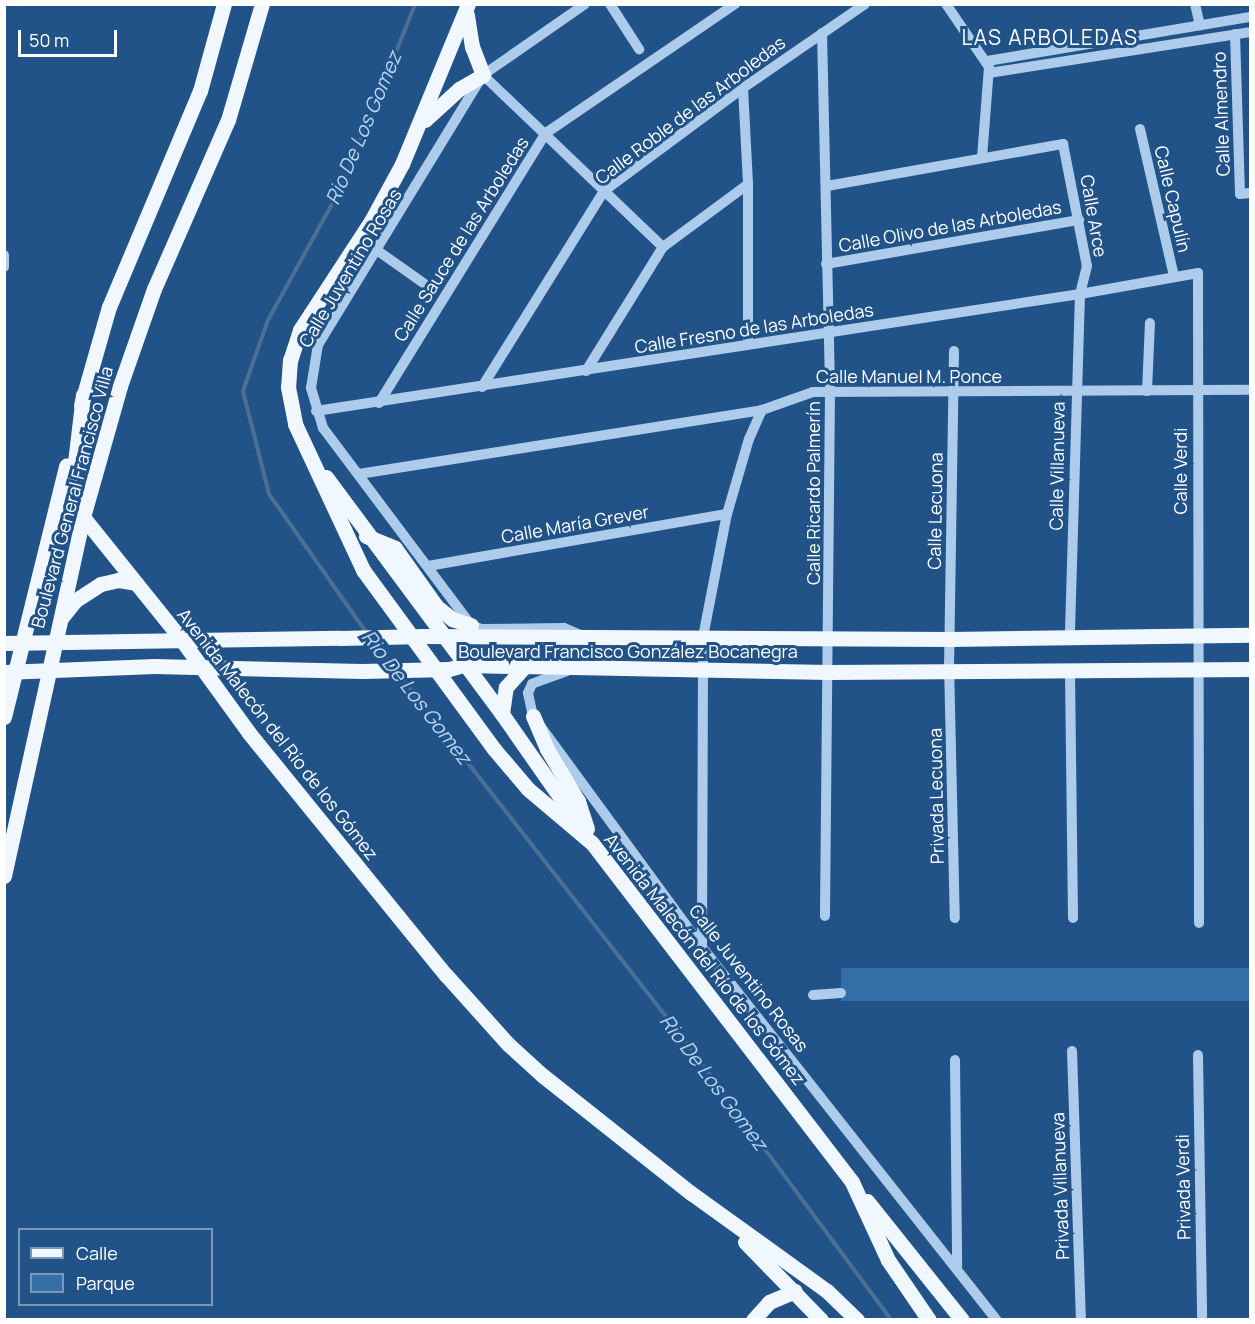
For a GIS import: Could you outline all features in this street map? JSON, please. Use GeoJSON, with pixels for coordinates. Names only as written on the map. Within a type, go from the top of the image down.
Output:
{"type":"FeatureCollection","features":[{"type":"Feature","properties":{"kind":"main road","name":"Boulevard General Francisco Villa"},"geometry":{"type":"LineString","coordinates":[[6,706],[11,671],[24,643],[83,395],[109,307],[200,91],[224,4]]}},
{"type":"Feature","properties":{"kind":"main road","name":"Boulevard General Francisco Villa"},"geometry":{"type":"LineString","coordinates":[[4,876],[40,725],[53,644],[83,517],[135,339],[228,120],[262,4]]}},
{"type":"Feature","properties":{"kind":"main road"},"geometry":{"type":"LineString","coordinates":[[420,124],[447,99],[483,75],[468,33],[467,5]]}},
{"type":"Feature","properties":{"kind":"main road","name":"Avenida Malecón del Río de los Gómez"},"geometry":{"type":"LineString","coordinates":[[467,5],[420,124],[371,221],[300,330],[290,360],[288,387],[290,407],[352,551],[404,626],[512,771],[592,843],[852,1182],[888,1260],[929,1320]]}},
{"type":"Feature","properties":{"kind":"main road"},"geometry":{"type":"LineString","coordinates":[[83,395],[72,480],[83,517]]}},
{"type":"Feature","properties":{"kind":"main road"},"geometry":{"type":"LineString","coordinates":[[304,444],[366,536],[502,714],[592,843]]}},
{"type":"Feature","properties":{"kind":"main road","name":"Avenida Malecón del Río de los Gómez"},"geometry":{"type":"LineString","coordinates":[[83,517],[202,666],[249,733],[477,1012],[542,1075],[691,1193],[827,1291],[857,1320]]}},
{"type":"Feature","properties":{"kind":"main road"},"geometry":{"type":"LineString","coordinates":[[366,536],[395,548],[436,606],[452,619],[471,625]]}},
{"type":"Feature","properties":{"kind":"main road"},"geometry":{"type":"LineString","coordinates":[[59,622],[76,600],[90,589],[110,581],[136,583]]}},
{"type":"Feature","properties":{"kind":"main road","name":"Boulevard Francisco González Bocanegra"},"geometry":{"type":"LineString","coordinates":[[4,643],[53,644],[181,639],[424,636],[1070,639],[1251,635]]}},
{"type":"Feature","properties":{"kind":"main road","name":"Boulevard Francisco González Bocanegra"},"geometry":{"type":"LineString","coordinates":[[11,671],[202,666],[362,671],[448,669],[465,665],[949,673],[1251,669]]}},
{"type":"Feature","properties":{"kind":"main road"},"geometry":{"type":"LineString","coordinates":[[502,714],[506,687],[524,667]]}},
{"type":"Feature","properties":{"kind":"main road"},"geometry":{"type":"LineString","coordinates":[[533,716],[541,738],[578,801],[592,843]]}},
{"type":"Feature","properties":{"kind":"main road"},"geometry":{"type":"LineString","coordinates":[[852,1182],[962,1320]]}},
{"type":"Feature","properties":{"kind":"main road"},"geometry":{"type":"LineString","coordinates":[[691,1193],[795,1291],[816,1316]]}},
{"type":"Feature","properties":{"kind":"main road"},"geometry":{"type":"LineString","coordinates":[[753,1320],[769,1302],[795,1291]]}},
{"type":"Feature","properties":{"kind":"street"},"geometry":{"type":"LineString","coordinates":[[585,4],[483,75],[663,247]]}},
{"type":"Feature","properties":{"kind":"street"},"geometry":{"type":"LineString","coordinates":[[610,4],[639,49]]}},
{"type":"Feature","properties":{"kind":"street","name":"Calle Sauce de las Arboledas"},"geometry":{"type":"LineString","coordinates":[[379,403],[546,133],[735,4]]}},
{"type":"Feature","properties":{"kind":"street","name":"Calle Roble de las Arboledas"},"geometry":{"type":"LineString","coordinates":[[482,387],[604,191],[743,88],[865,4]]}},
{"type":"Feature","properties":{"kind":"street"},"geometry":{"type":"LineString","coordinates":[[827,186],[982,157],[988,67],[946,4]]}},
{"type":"Feature","properties":{"kind":"street"},"geometry":{"type":"LineString","coordinates":[[1195,4],[1200,25]]}},
{"type":"Feature","properties":{"kind":"street"},"geometry":{"type":"LineString","coordinates":[[988,67],[1251,17]]}},
{"type":"Feature","properties":{"kind":"street"},"geometry":{"type":"LineString","coordinates":[[988,67],[1251,32]]}},
{"type":"Feature","properties":{"kind":"street","name":"Calle Ricardo Palmerín"},"geometry":{"type":"LineString","coordinates":[[822,33],[827,186],[826,264],[830,331],[829,672],[825,916]]}},
{"type":"Feature","properties":{"kind":"street","name":"Calle Almendro"},"geometry":{"type":"LineString","coordinates":[[1235,34],[1245,193]]}},
{"type":"Feature","properties":{"kind":"street","name":"Calle Juventino Rosas"},"geometry":{"type":"LineString","coordinates":[[471,625],[323,428],[316,411],[312,366],[318,345],[378,251],[483,75]]}},
{"type":"Feature","properties":{"kind":"street"},"geometry":{"type":"LineString","coordinates":[[743,88],[748,184],[748,345]]}},
{"type":"Feature","properties":{"kind":"street","name":"Calle Capulín"},"geometry":{"type":"LineString","coordinates":[[1140,129],[1174,276]]}},
{"type":"Feature","properties":{"kind":"street","name":"Calle Arce"},"geometry":{"type":"LineString","coordinates":[[982,157],[1063,144],[1079,220],[1087,275],[1080,294]]}},
{"type":"Feature","properties":{"kind":"street"},"geometry":{"type":"LineString","coordinates":[[586,371],[663,247],[748,184]]}},
{"type":"Feature","properties":{"kind":"street","name":"Calle Olivo de las Arboledas"},"geometry":{"type":"LineString","coordinates":[[826,264],[1079,220]]}},
{"type":"Feature","properties":{"kind":"street"},"geometry":{"type":"LineString","coordinates":[[378,251],[429,287]]}},
{"type":"Feature","properties":{"kind":"street"},"geometry":{"type":"LineString","coordinates":[[4,255],[4,267]]}},
{"type":"Feature","properties":{"kind":"street","name":"Calle Fresno de las Arboledas"},"geometry":{"type":"LineString","coordinates":[[316,411],[1080,294],[1198,273]]}},
{"type":"Feature","properties":{"kind":"street","name":"Calle Verdi"},"geometry":{"type":"LineString","coordinates":[[1198,273],[1196,391],[1198,669]]}},
{"type":"Feature","properties":{"kind":"street","name":"Calle Villanueva"},"geometry":{"type":"LineString","coordinates":[[1070,639],[1080,294]]}},
{"type":"Feature","properties":{"kind":"street"},"geometry":{"type":"LineString","coordinates":[[1146,391],[1150,323]]}},
{"type":"Feature","properties":{"kind":"street","name":"Calle Lecuona"},"geometry":{"type":"LineString","coordinates":[[949,673],[954,351]]}},
{"type":"Feature","properties":{"kind":"street","name":"Calle Manuel M. Ponce"},"geometry":{"type":"LineString","coordinates":[[359,474],[762,410],[799,395],[830,391],[954,393],[1251,390]]}},
{"type":"Feature","properties":{"kind":"street"},"geometry":{"type":"LineString","coordinates":[[702,947],[705,670],[703,637],[727,514],[749,439],[762,410]]}},
{"type":"Feature","properties":{"kind":"street","name":"Calle María Grever"},"geometry":{"type":"LineString","coordinates":[[428,566],[727,514]]}},
{"type":"Feature","properties":{"kind":"street","name":"Boulevard Francisco González Bocanegra"},"geometry":{"type":"LineString","coordinates":[[471,625],[481,630],[564,628],[586,638]]}},
{"type":"Feature","properties":{"kind":"street"},"geometry":{"type":"LineString","coordinates":[[533,716],[528,693],[532,684],[579,667]]}},
{"type":"Feature","properties":{"kind":"street"},"geometry":{"type":"LineString","coordinates":[[1198,669],[1199,923]]}},
{"type":"Feature","properties":{"kind":"street"},"geometry":{"type":"LineString","coordinates":[[1070,672],[1072,918]]}},
{"type":"Feature","properties":{"kind":"street","name":"Privada Lecuona"},"geometry":{"type":"LineString","coordinates":[[949,673],[955,918]]}},
{"type":"Feature","properties":{"kind":"street","name":"Calle Juventino Rosas"},"geometry":{"type":"LineString","coordinates":[[533,716],[702,947],[957,1266],[997,1320]]}},
{"type":"Feature","properties":{"kind":"street"},"geometry":{"type":"LineString","coordinates":[[813,995],[841,993]]}},
{"type":"Feature","properties":{"kind":"street","name":"Privada Villanueva"},"geometry":{"type":"LineString","coordinates":[[1072,1051],[1081,1320]]}},
{"type":"Feature","properties":{"kind":"street","name":"Privada Verdi"},"geometry":{"type":"LineString","coordinates":[[1198,1055],[1202,1320]]}},
{"type":"Feature","properties":{"kind":"street"},"geometry":{"type":"LineString","coordinates":[[955,1060],[957,1266]]}},
{"type":"Feature","properties":{"kind":"green space"},"geometry":{"type":"Polygon","coordinates":[[[841,968],[1250,968],[1250,1001],[841,1001],[841,968]]]}},
{"type":"Feature","properties":{"kind":"waterway","name":"Rio De Los Gomez"},"geometry":{"type":"LineString","coordinates":[[366,632],[269,494],[243,391],[268,320],[342,186],[415,4]]}},
{"type":"Feature","properties":{"kind":"waterway","name":"Rio De Los Gomez"},"geometry":{"type":"LineString","coordinates":[[375,643],[392,665]]}},
{"type":"Feature","properties":{"kind":"waterway","name":"Rio De Los Gomez"},"geometry":{"type":"LineString","coordinates":[[400,676],[673,1025],[891,1320]]}},
{"type":"Feature","properties":{"kind":"district","name":"LAS ARBOLEDAS"},"geometry":{"type":"Point","coordinates":[1050,37]}}]}
